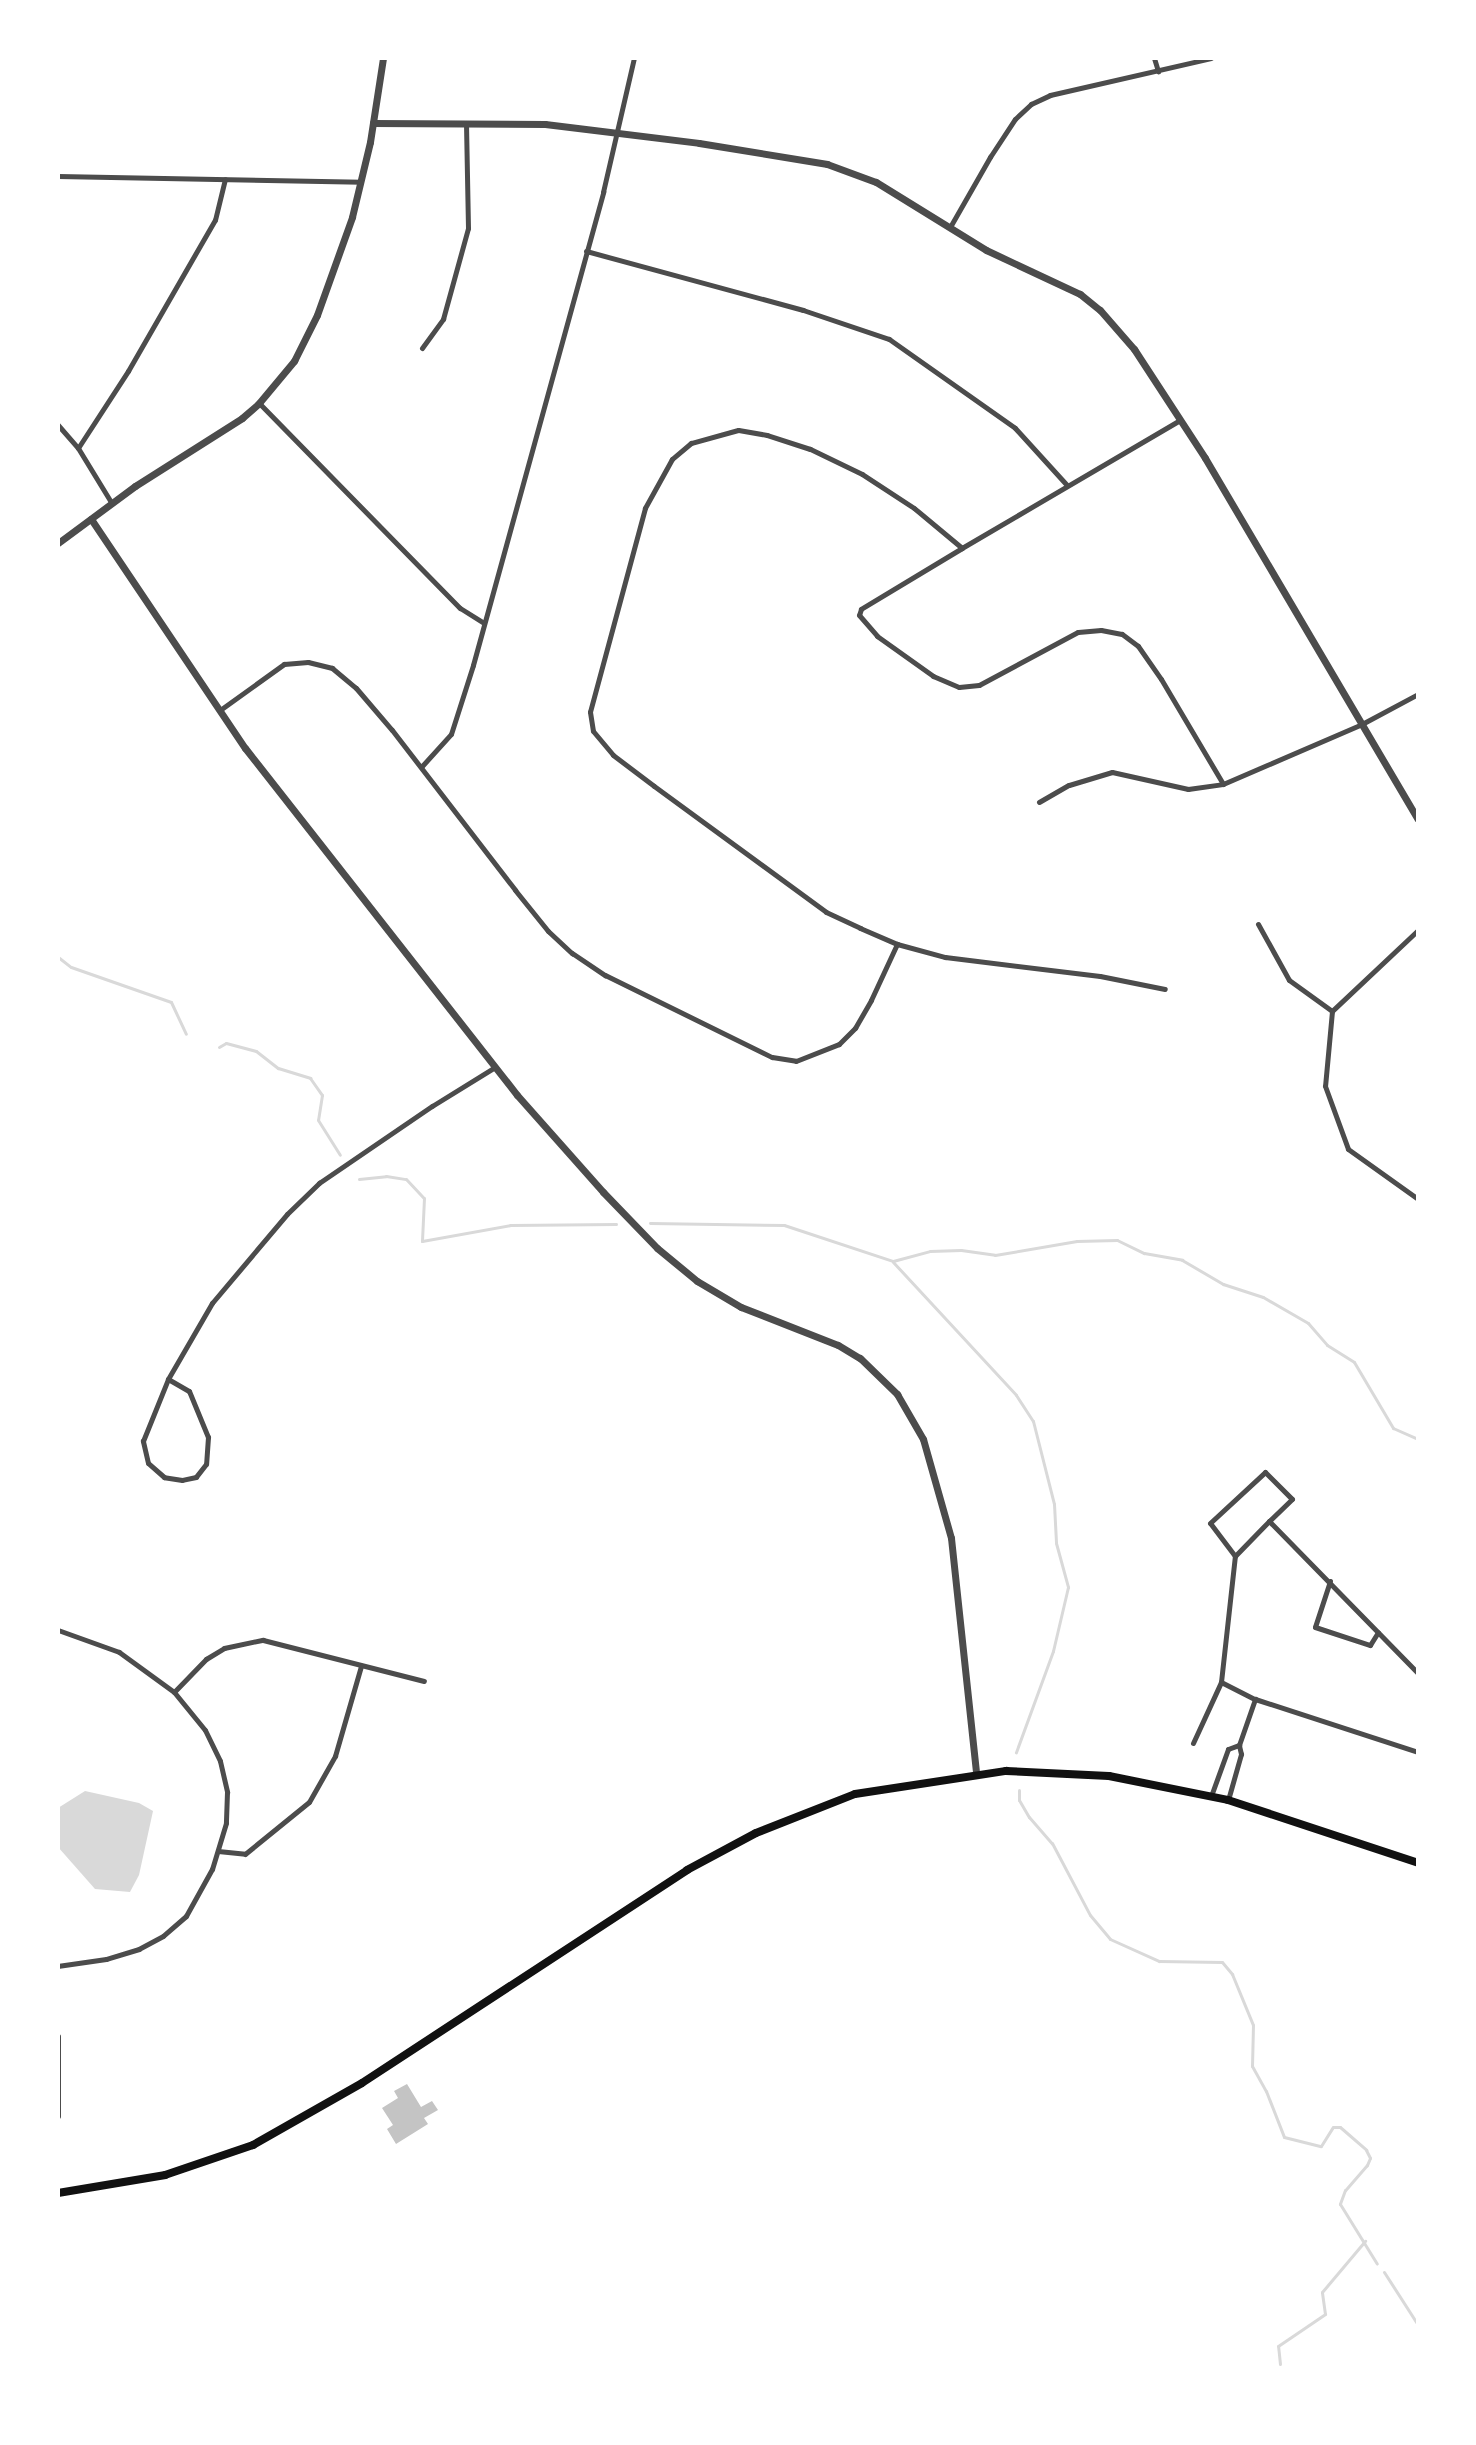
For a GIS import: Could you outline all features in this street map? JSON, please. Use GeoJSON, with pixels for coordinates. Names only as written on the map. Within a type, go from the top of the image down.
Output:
{"type":"FeatureCollection","features":[{"type":"Feature","properties":{"kind":"main road"},"geometry":{"type":"LineString","coordinates":[[58,2193],[156,2177],[253,2145],[351,2090],[624,1909],[733,1845],[855,1794],[976,1773],[1083,1773],[1228,1800],[1418,1863]]}},
{"type":"Feature","properties":{"kind":"street"},"geometry":{"type":"LineString","coordinates":[[58,543],[111,502],[259,403],[307,339],[344,242],[362,182],[383,58]]}},
{"type":"Feature","properties":{"kind":"street"},"geometry":{"type":"LineString","coordinates":[[422,766],[451,734],[618,134],[634,58]]}},
{"type":"Feature","properties":{"kind":"street"},"geometry":{"type":"LineString","coordinates":[[1154,58],[1158,71]]}},
{"type":"Feature","properties":{"kind":"street"},"geometry":{"type":"LineString","coordinates":[[949,228],[1015,119],[1031,104],[1050,95],[1211,58]]}},
{"type":"Feature","properties":{"kind":"street"},"geometry":{"type":"LineString","coordinates":[[422,348],[441,324],[466,239],[470,205],[466,122]]}},
{"type":"Feature","properties":{"kind":"street"},"geometry":{"type":"LineString","coordinates":[[373,123],[545,124],[712,144],[827,164],[876,182],[986,250],[1080,294],[1100,310],[1134,349],[1180,420],[1232,501],[1360,725],[1418,819]]}},
{"type":"Feature","properties":{"kind":"street"},"geometry":{"type":"LineString","coordinates":[[58,176],[362,182]]}},
{"type":"Feature","properties":{"kind":"street"},"geometry":{"type":"LineString","coordinates":[[78,448],[128,371],[215,220],[225,179]]}},
{"type":"Feature","properties":{"kind":"street"},"geometry":{"type":"LineString","coordinates":[[586,251],[803,310],[889,339],[1015,428],[1066,484]]}},
{"type":"Feature","properties":{"kind":"street"},"geometry":{"type":"LineString","coordinates":[[259,403],[460,608],[484,623]]}},
{"type":"Feature","properties":{"kind":"street"},"geometry":{"type":"LineString","coordinates":[[1180,420],[1066,484],[861,609],[859,615],[877,636],[933,676],[959,687],[979,685],[1078,632],[1101,630],[1122,634],[1138,646],[1161,679],[1223,784]]}},
{"type":"Feature","properties":{"kind":"street"},"geometry":{"type":"LineString","coordinates":[[58,425],[78,448],[111,502]]}},
{"type":"Feature","properties":{"kind":"street"},"geometry":{"type":"LineString","coordinates":[[962,548],[914,508],[862,474],[810,449],[767,435],[738,430],[691,443],[672,459],[645,508],[590,712],[593,731],[613,755],[826,912],[897,944],[945,957],[1100,976],[1165,989]]}},
{"type":"Feature","properties":{"kind":"street"},"geometry":{"type":"LineString","coordinates":[[91,519],[218,711],[339,872],[495,1067],[585,1173],[676,1265],[741,1307],[838,1345],[860,1358],[897,1394],[923,1439],[951,1538],[976,1773]]}},
{"type":"Feature","properties":{"kind":"street"},"geometry":{"type":"LineString","coordinates":[[218,711],[284,664],[308,662],[332,668],[356,688],[422,766],[515,890],[548,931],[572,953],[605,975],[772,1057],[796,1061],[818,1055],[839,1044],[866,1009],[897,944]]}},
{"type":"Feature","properties":{"kind":"street"},"geometry":{"type":"LineString","coordinates":[[1039,802],[1069,785],[1112,772],[1188,789],[1223,784],[1360,725],[1418,694]]}},
{"type":"Feature","properties":{"kind":"street"},"geometry":{"type":"LineString","coordinates":[[1258,924],[1289,980],[1332,1011]]}},
{"type":"Feature","properties":{"kind":"street"},"geometry":{"type":"LineString","coordinates":[[1418,930],[1332,1011],[1325,1086],[1348,1149],[1418,1199]]}},
{"type":"Feature","properties":{"kind":"street"},"geometry":{"type":"LineString","coordinates":[[168,1379],[189,1391],[208,1437],[206,1464],[196,1477],[182,1480],[164,1477],[148,1463],[143,1441],[168,1379],[212,1303],[289,1211],[319,1183],[495,1067]]}},
{"type":"Feature","properties":{"kind":"street"},"geometry":{"type":"LineString","coordinates":[[1193,1743],[1221,1682],[1235,1556],[1292,1499],[1265,1472],[1210,1523],[1235,1556]]}},
{"type":"Feature","properties":{"kind":"street"},"geometry":{"type":"LineString","coordinates":[[1269,1521],[1418,1673]]}},
{"type":"Feature","properties":{"kind":"street"},"geometry":{"type":"LineString","coordinates":[[1330,1581],[1315,1627],[1370,1645],[1378,1632]]}},
{"type":"Feature","properties":{"kind":"street"},"geometry":{"type":"LineString","coordinates":[[58,1630],[119,1652],[174,1692],[205,1730],[220,1761],[227,1808],[218,1851],[186,1916],[163,1936],[139,1949],[106,1959],[58,1966]]}},
{"type":"Feature","properties":{"kind":"street"},"geometry":{"type":"LineString","coordinates":[[174,1692],[206,1659],[245,1641],[263,1640],[309,1649],[361,1666],[424,1681]]}},
{"type":"Feature","properties":{"kind":"street"},"geometry":{"type":"LineString","coordinates":[[218,1851],[245,1854],[309,1802],[335,1756],[361,1666]]}},
{"type":"Feature","properties":{"kind":"street"},"geometry":{"type":"LineString","coordinates":[[1221,1682],[1255,1699],[1418,1752]]}},
{"type":"Feature","properties":{"kind":"street"},"geometry":{"type":"LineString","coordinates":[[1228,1800],[1241,1754],[1239,1745],[1255,1699]]}},
{"type":"Feature","properties":{"kind":"street"},"geometry":{"type":"LineString","coordinates":[[1211,1796],[1228,1749],[1239,1745]]}},
{"type":"Feature","properties":{"kind":"street"},"geometry":{"type":"LineString","coordinates":[[58,2036],[58,2116]]}},
{"type":"Feature","properties":{"kind":"shaded area"},"geometry":{"type":"Polygon","coordinates":[[[85,1791],[139,1803],[153,1811],[139,1875],[130,1892],[95,1889],[58,1847],[58,1808],[85,1791]]]}},
{"type":"Feature","properties":{"kind":"building"},"geometry":{"type":"Polygon","coordinates":[[[407,2084],[421,2107],[432,2101],[438,2110],[424,2118],[428,2124],[396,2144],[387,2129],[393,2125],[382,2108],[398,2098],[394,2091],[407,2084]]]}},
{"type":"Feature","properties":{"kind":"waterway"},"geometry":{"type":"LineString","coordinates":[[58,957],[71,967],[171,1002],[186,1034]]}},
{"type":"Feature","properties":{"kind":"waterway"},"geometry":{"type":"LineString","coordinates":[[219,1047],[226,1043],[256,1051],[278,1068],[310,1078],[322,1095],[318,1120],[340,1155]]}},
{"type":"Feature","properties":{"kind":"waterway"},"geometry":{"type":"LineString","coordinates":[[359,1179],[386,1176],[406,1179],[424,1198],[422,1241],[511,1225],[616,1224]]}},
{"type":"Feature","properties":{"kind":"waterway"},"geometry":{"type":"LineString","coordinates":[[650,1223],[784,1225],[893,1261],[930,1251],[961,1250],[995,1255],[1077,1241],[1117,1240],[1144,1253],[1182,1260],[1223,1284],[1263,1297],[1308,1323],[1327,1345],[1354,1362],[1393,1428],[1418,1439]]}},
{"type":"Feature","properties":{"kind":"waterway"},"geometry":{"type":"LineString","coordinates":[[893,1262],[1016,1395],[1033,1421],[1054,1504],[1056,1543],[1068,1587],[1053,1651],[1016,1752]]}},
{"type":"Feature","properties":{"kind":"waterway"},"geometry":{"type":"LineString","coordinates":[[1019,1790],[1019,1800],[1029,1817],[1052,1843],[1090,1915],[1110,1939],[1159,1961],[1222,1962],[1232,1974],[1253,2025],[1252,2066],[1266,2091],[1284,2137],[1321,2146],[1333,2127],[1340,2127],[1366,2150],[1370,2158],[1367,2165],[1345,2190],[1340,2204],[1377,2264]]}},
{"type":"Feature","properties":{"kind":"waterway"},"geometry":{"type":"LineString","coordinates":[[1280,2364],[1278,2346],[1325,2314],[1322,2292],[1365,2241]]}},
{"type":"Feature","properties":{"kind":"waterway"},"geometry":{"type":"LineString","coordinates":[[1384,2272],[1418,2325]]}}]}
